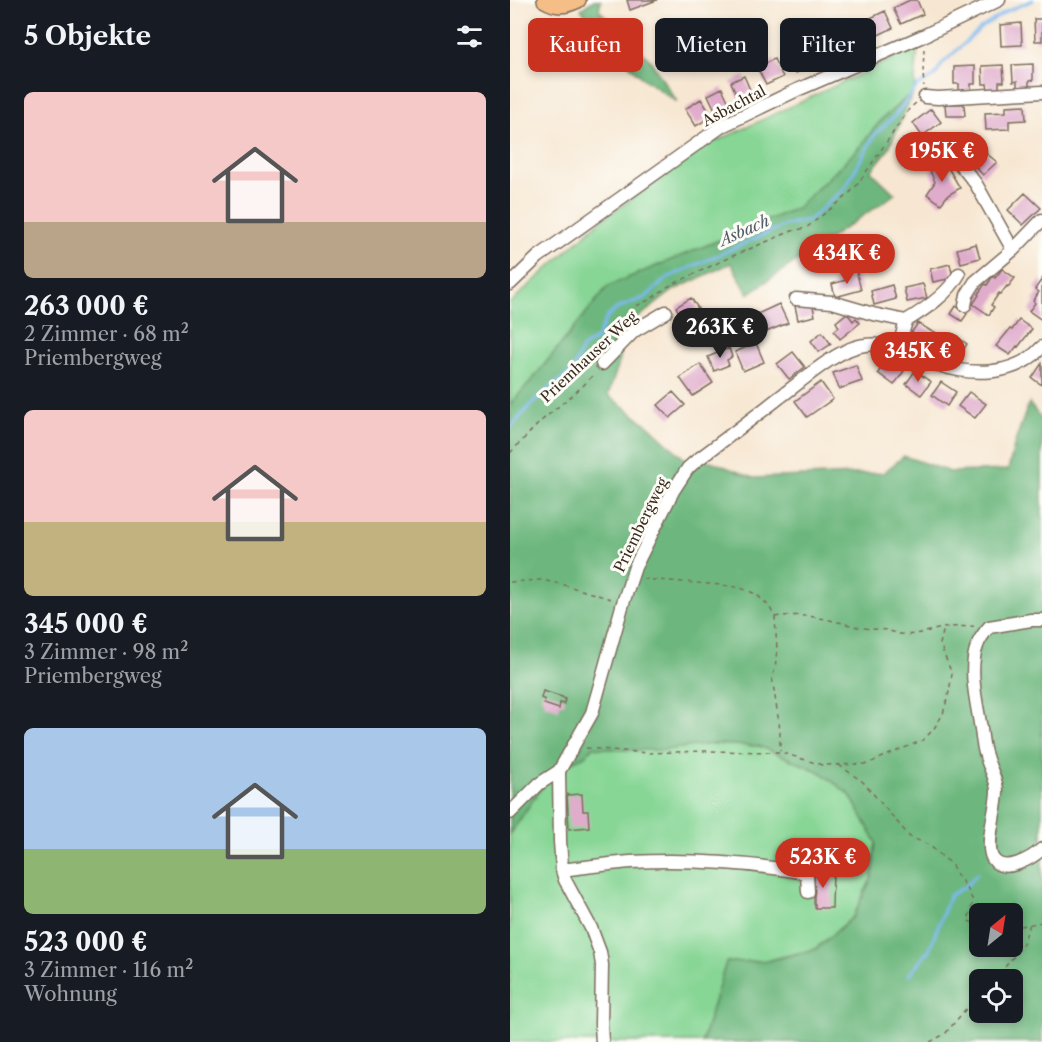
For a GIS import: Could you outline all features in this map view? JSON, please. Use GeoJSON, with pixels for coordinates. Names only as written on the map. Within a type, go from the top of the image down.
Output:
{"type":"FeatureCollection","features":[{"type":"Feature","properties":{"kind":"main road"},"geometry":{"type":"LineString","coordinates":[[545,0],[556,6],[567,5],[578,0]]}},
{"type":"Feature","properties":{"kind":"street","name":"Asbachtal"},"geometry":{"type":"LineString","coordinates":[[510,284],[538,257],[722,126],[999,0]]}},
{"type":"Feature","properties":{"kind":"street"},"geometry":{"type":"LineString","coordinates":[[925,93],[950,98],[1042,92]]}},
{"type":"Feature","properties":{"kind":"street"},"geometry":{"type":"LineString","coordinates":[[953,155],[976,184],[1013,250]]}},
{"type":"Feature","properties":{"kind":"street"},"geometry":{"type":"LineString","coordinates":[[965,305],[968,293],[975,282],[1013,250],[1042,220]]}},
{"type":"Feature","properties":{"kind":"street"},"geometry":{"type":"LineString","coordinates":[[898,349],[906,321],[940,297],[959,274]]}},
{"type":"Feature","properties":{"kind":"street"},"geometry":{"type":"LineString","coordinates":[[796,299],[832,302],[906,321]]}},
{"type":"Feature","properties":{"kind":"street","name":"Priemhauser Weg"},"geometry":{"type":"LineString","coordinates":[[602,364],[634,331],[666,312]]}},
{"type":"Feature","properties":{"kind":"street","name":"Priembergweg"},"geometry":{"type":"LineString","coordinates":[[558,771],[595,705],[635,567],[681,477],[696,461],[809,376],[857,346],[878,344],[898,349],[938,365],[977,372],[996,372],[1019,364],[1042,347]]}},
{"type":"Feature","properties":{"kind":"street"},"geometry":{"type":"LineString","coordinates":[[1042,620],[989,627],[979,640],[974,658],[975,687],[985,754],[997,791],[990,852],[995,862],[1006,866],[1027,860],[1042,849]]}},
{"type":"Feature","properties":{"kind":"street"},"geometry":{"type":"LineString","coordinates":[[510,813],[539,784],[558,771]]}},
{"type":"Feature","properties":{"kind":"street"},"geometry":{"type":"LineString","coordinates":[[558,771],[562,870],[591,928],[600,952],[602,1042]]}},
{"type":"Feature","properties":{"kind":"street"},"geometry":{"type":"LineString","coordinates":[[562,870],[631,862],[679,861],[767,866],[807,873],[808,892]]}},
{"type":"Feature","properties":{"kind":"path"},"geometry":{"type":"LineString","coordinates":[[613,338],[629,311],[667,287],[728,258],[792,231],[806,228],[847,196],[910,108],[925,93],[923,36]]}},
{"type":"Feature","properties":{"kind":"path","name":"Priemhauser Weg"},"geometry":{"type":"LineString","coordinates":[[510,453],[541,421],[584,386],[602,364]]}},
{"type":"Feature","properties":{"kind":"path"},"geometry":{"type":"LineString","coordinates":[[631,577],[741,588],[756,594],[769,606],[775,617],[777,650],[772,677],[780,730],[780,752]]}},
{"type":"Feature","properties":{"kind":"path"},"geometry":{"type":"LineString","coordinates":[[510,582],[542,579],[623,603]]}},
{"type":"Feature","properties":{"kind":"path"},"geometry":{"type":"LineString","coordinates":[[775,617],[792,614],[901,634],[944,628],[982,625],[989,627]]}},
{"type":"Feature","properties":{"kind":"path"},"geometry":{"type":"LineString","coordinates":[[571,747],[648,753],[780,752],[822,765],[867,764],[923,740],[933,730],[943,714],[950,692],[952,674],[940,644],[944,628]]}},
{"type":"Feature","properties":{"kind":"path"},"geometry":{"type":"LineString","coordinates":[[839,765],[863,783],[910,837],[929,845],[951,864],[966,886],[972,903]]}},
{"type":"Feature","properties":{"kind":"path"},"geometry":{"type":"LineString","coordinates":[[1023,926],[1042,922]]}},
{"type":"Feature","properties":{"kind":"path"},"geometry":{"type":"LineString","coordinates":[[1003,969],[1022,946],[1030,924]]}},
{"type":"Feature","properties":{"kind":"path"},"geometry":{"type":"LineString","coordinates":[[930,1042],[945,1034],[969,1005]]}},
{"type":"Feature","properties":{"kind":"green space"},"geometry":{"type":"Polygon","coordinates":[[[594,0],[601,0],[599,10],[607,18],[587,18],[581,9],[594,0]]]}},
{"type":"Feature","properties":{"kind":"green space"},"geometry":{"type":"Polygon","coordinates":[[[918,47],[914,91],[882,119],[856,151],[797,208],[608,286],[510,404],[510,303],[600,221],[706,146],[864,72],[876,72],[876,67],[918,47]]]}},
{"type":"Feature","properties":{"kind":"green space"},"geometry":{"type":"Polygon","coordinates":[[[643,53],[650,60],[655,72],[658,72],[677,102],[636,72],[643,72],[643,53]]]}},
{"type":"Feature","properties":{"kind":"green space"},"geometry":{"type":"Polygon","coordinates":[[[914,91],[888,150],[871,171],[895,194],[748,294],[731,263],[674,290],[618,333],[620,360],[608,395],[649,426],[688,462],[711,461],[753,478],[883,473],[904,456],[950,472],[1008,470],[1029,403],[1042,420],[1042,1042],[702,1042],[726,962],[767,961],[816,949],[853,917],[872,877],[876,842],[850,795],[820,772],[759,746],[713,744],[662,750],[593,747],[585,756],[553,770],[510,834],[510,404],[608,286],[797,208],[856,151],[882,119],[914,91]]]}},
{"type":"Feature","properties":{"kind":"green space"},"geometry":{"type":"Polygon","coordinates":[[[713,744],[760,746],[820,772],[850,795],[876,842],[872,878],[853,917],[815,949],[769,960],[726,963],[702,1042],[510,1042],[510,834],[553,770],[585,756],[592,747],[625,750],[713,744]]]}},
{"type":"Feature","properties":{"kind":"building"},"geometry":{"type":"Polygon","coordinates":[[[627,0],[657,0],[630,10],[627,0]]]}},
{"type":"Feature","properties":{"kind":"building"},"geometry":{"type":"Polygon","coordinates":[[[910,0],[917,0],[923,14],[901,24],[893,8],[910,0]]]}},
{"type":"Feature","properties":{"kind":"building"},"geometry":{"type":"Polygon","coordinates":[[[885,11],[893,28],[876,36],[876,18],[870,18],[885,11]]]}},
{"type":"Feature","properties":{"kind":"building"},"geometry":{"type":"Polygon","coordinates":[[[1034,19],[1042,19],[1042,41],[1035,41],[1034,19]]]}},
{"type":"Feature","properties":{"kind":"building"},"geometry":{"type":"Polygon","coordinates":[[[1021,23],[1022,45],[1001,46],[1000,25],[1021,23]]]}},
{"type":"Feature","properties":{"kind":"building"},"geometry":{"type":"Polygon","coordinates":[[[774,59],[783,77],[766,85],[760,72],[768,72],[768,62],[774,59]]]}},
{"type":"Feature","properties":{"kind":"building"},"geometry":{"type":"Polygon","coordinates":[[[1033,64],[1033,80],[1029,81],[1029,87],[1017,88],[1017,81],[1013,82],[1012,65],[1033,64]]]}},
{"type":"Feature","properties":{"kind":"building"},"geometry":{"type":"Polygon","coordinates":[[[1003,65],[1004,82],[999,82],[999,89],[988,89],[987,84],[983,84],[982,66],[1003,65]]]}},
{"type":"Feature","properties":{"kind":"building"},"geometry":{"type":"Polygon","coordinates":[[[975,66],[975,84],[971,84],[971,90],[959,91],[959,84],[954,84],[954,67],[975,66]]]}},
{"type":"Feature","properties":{"kind":"building"},"geometry":{"type":"Polygon","coordinates":[[[744,76],[751,92],[738,98],[731,82],[744,76]]]}},
{"type":"Feature","properties":{"kind":"building"},"geometry":{"type":"Polygon","coordinates":[[[722,88],[730,105],[716,112],[708,95],[722,88]]]}},
{"type":"Feature","properties":{"kind":"building"},"geometry":{"type":"Polygon","coordinates":[[[701,99],[712,116],[696,126],[685,109],[701,99]]]}},
{"type":"Feature","properties":{"kind":"building"},"geometry":{"type":"Polygon","coordinates":[[[945,104],[964,104],[965,116],[946,116],[945,104]]]}},
{"type":"Feature","properties":{"kind":"building"},"geometry":{"type":"Polygon","coordinates":[[[1025,105],[1026,120],[1009,121],[1009,129],[986,130],[985,113],[1006,112],[1006,106],[1025,105]]]}},
{"type":"Feature","properties":{"kind":"building"},"geometry":{"type":"Polygon","coordinates":[[[931,109],[941,122],[922,136],[913,123],[931,109]]]}},
{"type":"Feature","properties":{"kind":"building"},"geometry":{"type":"Polygon","coordinates":[[[972,142],[997,162],[983,175],[960,150],[972,142]]]}},
{"type":"Feature","properties":{"kind":"building"},"geometry":{"type":"Polygon","coordinates":[[[944,161],[960,188],[948,195],[941,204],[927,194],[935,182],[930,171],[944,161]]]}},
{"type":"Feature","properties":{"kind":"building"},"geometry":{"type":"Polygon","coordinates":[[[1025,193],[1041,208],[1023,225],[1008,210],[1025,193]]]}},
{"type":"Feature","properties":{"kind":"building"},"geometry":{"type":"Polygon","coordinates":[[[976,244],[980,258],[961,263],[957,249],[976,244]]]}},
{"type":"Feature","properties":{"kind":"building"},"geometry":{"type":"Polygon","coordinates":[[[950,264],[953,278],[933,282],[930,269],[950,264]]]}},
{"type":"Feature","properties":{"kind":"building"},"geometry":{"type":"Polygon","coordinates":[[[1002,269],[1015,278],[1001,294],[999,293],[991,305],[994,307],[989,315],[973,304],[985,284],[987,285],[993,276],[995,278],[1002,269]]]}},
{"type":"Feature","properties":{"kind":"building"},"geometry":{"type":"Polygon","coordinates":[[[856,270],[861,290],[835,297],[832,284],[846,280],[844,273],[856,270]]]}},
{"type":"Feature","properties":{"kind":"building"},"geometry":{"type":"Polygon","coordinates":[[[1042,279],[1042,320],[1029,311],[1039,292],[1035,289],[1042,279]]]}},
{"type":"Feature","properties":{"kind":"building"},"geometry":{"type":"Polygon","coordinates":[[[923,284],[927,298],[907,302],[904,288],[923,284]]]}},
{"type":"Feature","properties":{"kind":"building"},"geometry":{"type":"Polygon","coordinates":[[[892,285],[896,299],[874,305],[871,291],[892,285]]]}},
{"type":"Feature","properties":{"kind":"building"},"geometry":{"type":"Polygon","coordinates":[[[691,298],[698,308],[682,318],[676,307],[691,298]]]}},
{"type":"Feature","properties":{"kind":"building"},"geometry":{"type":"Polygon","coordinates":[[[812,302],[815,316],[798,320],[795,306],[812,302]]]}},
{"type":"Feature","properties":{"kind":"building"},"geometry":{"type":"Polygon","coordinates":[[[779,304],[788,323],[761,334],[753,316],[779,304]]]}},
{"type":"Feature","properties":{"kind":"building"},"geometry":{"type":"Polygon","coordinates":[[[956,306],[967,314],[962,321],[951,314],[956,306]]]}},
{"type":"Feature","properties":{"kind":"building"},"geometry":{"type":"Polygon","coordinates":[[[847,313],[853,321],[856,318],[860,323],[840,339],[834,331],[839,327],[836,322],[847,313]]]}},
{"type":"Feature","properties":{"kind":"building"},"geometry":{"type":"Polygon","coordinates":[[[1019,320],[1032,329],[1010,355],[996,346],[1019,320]]]}},
{"type":"Feature","properties":{"kind":"building"},"geometry":{"type":"Polygon","coordinates":[[[918,323],[944,338],[946,335],[955,340],[957,337],[967,344],[958,359],[937,348],[935,351],[926,345],[925,347],[909,336],[918,323]]]}},
{"type":"Feature","properties":{"kind":"building"},"geometry":{"type":"Polygon","coordinates":[[[822,332],[831,344],[819,352],[811,341],[822,332]]]}},
{"type":"Feature","properties":{"kind":"building"},"geometry":{"type":"Polygon","coordinates":[[[756,343],[764,362],[743,371],[735,352],[756,343]]]}},
{"type":"Feature","properties":{"kind":"building"},"geometry":{"type":"Polygon","coordinates":[[[729,348],[732,357],[727,360],[729,365],[714,371],[708,357],[729,348]]]}},
{"type":"Feature","properties":{"kind":"building"},"geometry":{"type":"Polygon","coordinates":[[[793,352],[805,367],[789,379],[777,364],[793,352]]]}},
{"type":"Feature","properties":{"kind":"building"},"geometry":{"type":"Polygon","coordinates":[[[887,359],[904,371],[894,385],[878,373],[887,359]]]}},
{"type":"Feature","properties":{"kind":"building"},"geometry":{"type":"Polygon","coordinates":[[[1042,363],[1042,385],[1032,378],[1042,363]]]}},
{"type":"Feature","properties":{"kind":"building"},"geometry":{"type":"Polygon","coordinates":[[[700,364],[713,383],[693,396],[680,378],[700,364]]]}},
{"type":"Feature","properties":{"kind":"building"},"geometry":{"type":"Polygon","coordinates":[[[856,365],[862,381],[839,389],[833,373],[856,365]]]}},
{"type":"Feature","properties":{"kind":"building"},"geometry":{"type":"Polygon","coordinates":[[[915,371],[931,382],[921,395],[906,384],[915,371]]]}},
{"type":"Feature","properties":{"kind":"building"},"geometry":{"type":"Polygon","coordinates":[[[821,382],[833,399],[807,417],[795,401],[821,382]]]}},
{"type":"Feature","properties":{"kind":"building"},"geometry":{"type":"Polygon","coordinates":[[[941,382],[956,392],[947,406],[932,395],[941,382]]]}},
{"type":"Feature","properties":{"kind":"building"},"geometry":{"type":"Polygon","coordinates":[[[673,392],[685,405],[670,418],[658,405],[673,392]]]}},
{"type":"Feature","properties":{"kind":"building"},"geometry":{"type":"Polygon","coordinates":[[[969,392],[986,404],[975,418],[958,406],[969,392]]]}},
{"type":"Feature","properties":{"kind":"building"},"geometry":{"type":"Polygon","coordinates":[[[543,691],[562,697],[565,699],[564,704],[560,703],[559,709],[544,704],[545,700],[541,698],[543,691]]]}},
{"type":"Feature","properties":{"kind":"building"},"geometry":{"type":"Polygon","coordinates":[[[582,794],[583,811],[588,811],[589,827],[569,829],[567,795],[582,794]]]}},
{"type":"Feature","properties":{"kind":"building"},"geometry":{"type":"Polygon","coordinates":[[[806,851],[829,857],[827,868],[803,862],[806,851]]]}},
{"type":"Feature","properties":{"kind":"building"},"geometry":{"type":"Polygon","coordinates":[[[816,871],[833,871],[832,908],[815,908],[814,874],[816,871]]]}},
{"type":"Feature","properties":{"kind":"waterway","name":"Asbach"},"geometry":{"type":"LineString","coordinates":[[510,428],[536,399],[573,370],[582,348],[597,338],[607,317],[618,308],[646,297],[667,278],[785,225],[809,220],[845,188],[875,134],[894,117],[917,86],[935,76],[942,64],[981,28],[1007,11],[1033,0]]}},
{"type":"Feature","properties":{"kind":"waterway"},"geometry":{"type":"LineString","coordinates":[[909,975],[929,950],[950,895],[966,886],[977,874]]}}]}
